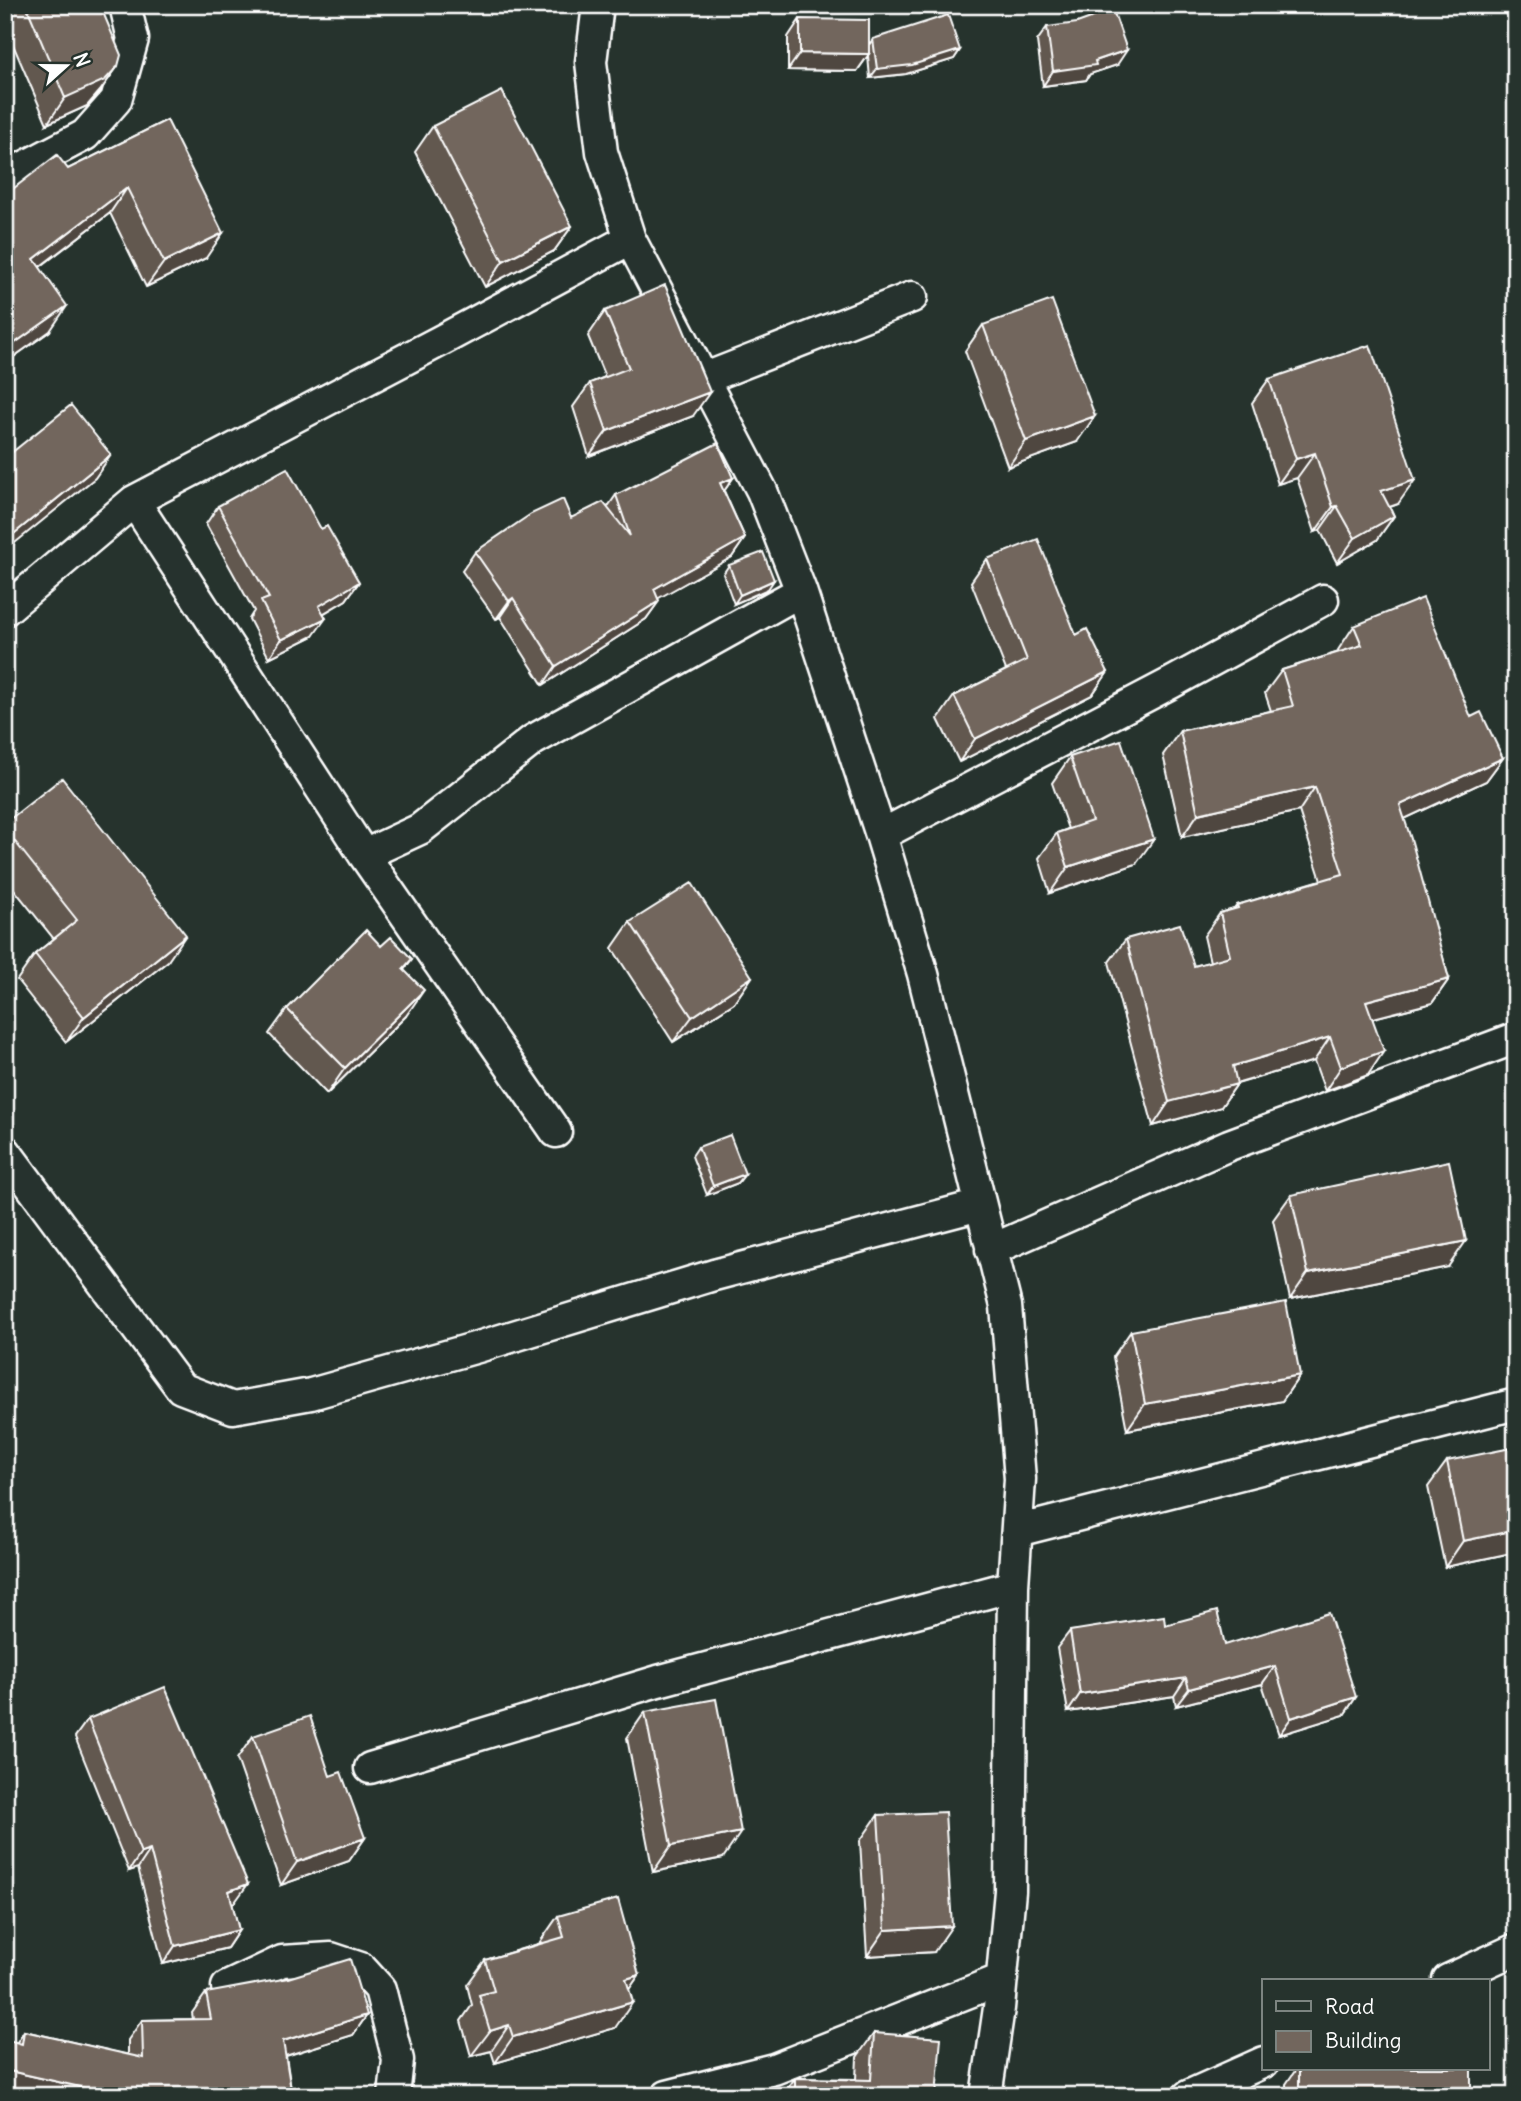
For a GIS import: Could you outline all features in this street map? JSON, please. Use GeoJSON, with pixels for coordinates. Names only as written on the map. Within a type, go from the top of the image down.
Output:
{"type":"FeatureCollection","features":[{"type":"Feature","properties":{"kind":"street"},"geometry":{"type":"LineString","coordinates":[[7,176],[85,135],[116,100],[133,39],[125,5]]}},
{"type":"Feature","properties":{"kind":"street"},"geometry":{"type":"LineString","coordinates":[[598,5],[591,62],[602,152],[630,239],[762,491],[801,591],[881,835],[923,974],[1006,1306],[1020,1479],[1013,1586],[1010,1891],[1002,1979],[986,2096]]}},
{"type":"Feature","properties":{"kind":"street"},"geometry":{"type":"LineString","coordinates":[[5,610],[134,501],[442,341],[630,239]]}},
{"type":"Feature","properties":{"kind":"street"},"geometry":{"type":"LineString","coordinates":[[704,379],[912,297]]}},
{"type":"Feature","properties":{"kind":"street"},"geometry":{"type":"LineString","coordinates":[[134,501],[364,855],[556,1132]]}},
{"type":"Feature","properties":{"kind":"street"},"geometry":{"type":"LineString","coordinates":[[364,855],[420,829],[533,740],[801,591]]}},
{"type":"Feature","properties":{"kind":"street"},"geometry":{"type":"LineString","coordinates":[[881,835],[1323,600]]}},
{"type":"Feature","properties":{"kind":"street"},"geometry":{"type":"LineString","coordinates":[[991,1250],[1229,1145],[1516,1038]]}},
{"type":"Feature","properties":{"kind":"street"},"geometry":{"type":"LineString","coordinates":[[5,1151],[181,1388],[233,1408],[311,1394],[478,1347],[714,1275],[980,1205]]}},
{"type":"Feature","properties":{"kind":"street"},"geometry":{"type":"LineString","coordinates":[[1017,1531],[1516,1404]]}},
{"type":"Feature","properties":{"kind":"street"},"geometry":{"type":"LineString","coordinates":[[370,1768],[658,1681],[1013,1586]]}},
{"type":"Feature","properties":{"kind":"street"},"geometry":{"type":"LineString","coordinates":[[1450,1979],[1516,1949]]}},
{"type":"Feature","properties":{"kind":"street"},"geometry":{"type":"LineString","coordinates":[[227,1987],[282,1961],[331,1958],[361,1968],[380,1989],[398,2060],[394,2096]]}},
{"type":"Feature","properties":{"kind":"street"},"geometry":{"type":"LineString","coordinates":[[667,2096],[774,2068],[1002,1979]]}},
{"type":"Feature","properties":{"kind":"street"},"geometry":{"type":"LineString","coordinates":[[1188,2096],[1262,2063]]}},
{"type":"Feature","properties":{"kind":"building"},"geometry":{"type":"Polygon","coordinates":[[[26,5],[100,5],[121,55],[118,66],[105,80],[65,98],[26,5]]]}},
{"type":"Feature","properties":{"kind":"building"},"geometry":{"type":"Polygon","coordinates":[[[1113,10],[1127,50],[1095,61],[1096,65],[1053,71],[1047,27],[1077,23],[1113,10]]]}},
{"type":"Feature","properties":{"kind":"building"},"geometry":{"type":"Polygon","coordinates":[[[948,15],[960,50],[912,65],[877,69],[873,39],[948,15]]]}},
{"type":"Feature","properties":{"kind":"building"},"geometry":{"type":"Polygon","coordinates":[[[800,19],[869,20],[869,54],[800,53],[800,19]]]}},
{"type":"Feature","properties":{"kind":"building"},"geometry":{"type":"Polygon","coordinates":[[[502,91],[572,226],[503,261],[433,126],[502,91]]]}},
{"type":"Feature","properties":{"kind":"building"},"geometry":{"type":"Polygon","coordinates":[[[167,120],[223,233],[164,262],[127,188],[34,259],[67,306],[5,350],[5,195],[57,155],[68,169],[167,120]]]}},
{"type":"Feature","properties":{"kind":"building"},"geometry":{"type":"Polygon","coordinates":[[[665,285],[710,392],[607,431],[590,383],[629,368],[605,311],[665,285]]]}},
{"type":"Feature","properties":{"kind":"building"},"geometry":{"type":"Polygon","coordinates":[[[1052,300],[1095,416],[1026,441],[983,325],[1052,300]]]}},
{"type":"Feature","properties":{"kind":"building"},"geometry":{"type":"Polygon","coordinates":[[[1370,345],[1415,480],[1381,491],[1394,516],[1355,538],[1337,506],[1333,507],[1315,453],[1296,459],[1269,379],[1370,345]]]}},
{"type":"Feature","properties":{"kind":"building"},"geometry":{"type":"Polygon","coordinates":[[[71,405],[111,455],[5,541],[5,458],[71,405]]]}},
{"type":"Feature","properties":{"kind":"building"},"geometry":{"type":"Polygon","coordinates":[[[718,443],[733,478],[720,483],[745,538],[654,589],[659,601],[556,666],[513,598],[509,601],[475,552],[531,514],[563,499],[571,518],[603,502],[630,536],[616,495],[718,443]]]}},
{"type":"Feature","properties":{"kind":"building"},"geometry":{"type":"Polygon","coordinates":[[[287,468],[321,529],[327,526],[359,582],[319,606],[326,618],[281,640],[261,601],[269,598],[218,506],[287,468]]]}},
{"type":"Feature","properties":{"kind":"building"},"geometry":{"type":"Polygon","coordinates":[[[1038,539],[1076,635],[1087,629],[1108,672],[975,739],[954,696],[1027,660],[987,559],[1038,539]]]}},
{"type":"Feature","properties":{"kind":"building"},"geometry":{"type":"Polygon","coordinates":[[[763,552],[774,580],[740,595],[729,565],[763,552]]]}},
{"type":"Feature","properties":{"kind":"building"},"geometry":{"type":"Polygon","coordinates":[[[1423,598],[1471,717],[1481,712],[1503,758],[1400,805],[1449,979],[1366,1001],[1384,1051],[1341,1067],[1330,1037],[1233,1066],[1237,1084],[1169,1102],[1126,939],[1180,924],[1194,966],[1230,956],[1220,913],[1238,908],[1237,905],[1343,874],[1315,787],[1198,814],[1180,731],[1293,706],[1282,670],[1362,645],[1354,626],[1423,598]]]}},
{"type":"Feature","properties":{"kind":"building"},"geometry":{"type":"Polygon","coordinates":[[[1121,740],[1154,839],[1068,867],[1057,833],[1092,821],[1070,757],[1121,740]]]}},
{"type":"Feature","properties":{"kind":"building"},"geometry":{"type":"Polygon","coordinates":[[[62,778],[186,935],[84,1017],[35,954],[77,920],[5,829],[5,823],[62,778]]]}},
{"type":"Feature","properties":{"kind":"building"},"geometry":{"type":"Polygon","coordinates":[[[692,883],[752,977],[692,1017],[630,922],[692,883]]]}},
{"type":"Feature","properties":{"kind":"building"},"geometry":{"type":"Polygon","coordinates":[[[366,930],[381,946],[391,937],[412,959],[403,969],[424,990],[345,1068],[287,1009],[366,930]]]}},
{"type":"Feature","properties":{"kind":"building"},"geometry":{"type":"Polygon","coordinates":[[[730,1135],[745,1174],[713,1186],[698,1147],[730,1135]]]}},
{"type":"Feature","properties":{"kind":"building"},"geometry":{"type":"Polygon","coordinates":[[[1449,1161],[1466,1241],[1308,1273],[1291,1195],[1449,1161]]]}},
{"type":"Feature","properties":{"kind":"building"},"geometry":{"type":"Polygon","coordinates":[[[1286,1302],[1300,1375],[1145,1404],[1131,1331],[1286,1302]]]}},
{"type":"Feature","properties":{"kind":"building"},"geometry":{"type":"Polygon","coordinates":[[[1516,1447],[1516,1530],[1463,1541],[1447,1461],[1516,1447]]]}},
{"type":"Feature","properties":{"kind":"building"},"geometry":{"type":"Polygon","coordinates":[[[1217,1611],[1225,1645],[1329,1613],[1356,1697],[1291,1718],[1275,1666],[1189,1689],[1186,1678],[1080,1694],[1070,1631],[1164,1616],[1165,1625],[1217,1611]]]}},
{"type":"Feature","properties":{"kind":"building"},"geometry":{"type":"Polygon","coordinates":[[[165,1687],[248,1884],[229,1891],[239,1930],[175,1946],[150,1850],[141,1853],[88,1719],[165,1687]]]}},
{"type":"Feature","properties":{"kind":"building"},"geometry":{"type":"Polygon","coordinates":[[[716,1699],[741,1832],[671,1846],[645,1712],[716,1699]]]}},
{"type":"Feature","properties":{"kind":"building"},"geometry":{"type":"Polygon","coordinates":[[[310,1716],[330,1776],[341,1772],[365,1838],[297,1862],[253,1736],[310,1716]]]}},
{"type":"Feature","properties":{"kind":"building"},"geometry":{"type":"Polygon","coordinates":[[[945,1812],[952,1926],[885,1930],[878,1815],[945,1812]]]}},
{"type":"Feature","properties":{"kind":"building"},"geometry":{"type":"Polygon","coordinates":[[[618,1899],[639,1975],[626,1979],[633,2002],[513,2037],[509,2025],[490,2031],[479,1995],[494,1991],[485,1960],[564,1937],[558,1916],[618,1899]]]}},
{"type":"Feature","properties":{"kind":"building"},"geometry":{"type":"Polygon","coordinates":[[[350,1959],[367,2015],[283,2041],[292,2096],[116,2096],[5,2070],[5,2039],[22,2044],[24,2031],[143,2058],[142,2020],[211,2019],[206,1993],[288,1978],[350,1959]]]}},
{"type":"Feature","properties":{"kind":"building"},"geometry":{"type":"Polygon","coordinates":[[[874,2033],[941,2038],[936,2096],[739,2096],[795,2095],[795,2078],[871,2080],[874,2033]]]}},
{"type":"Feature","properties":{"kind":"building"},"geometry":{"type":"Polygon","coordinates":[[[1299,2070],[1471,2070],[1471,2096],[1299,2096],[1299,2070]]]}}]}
